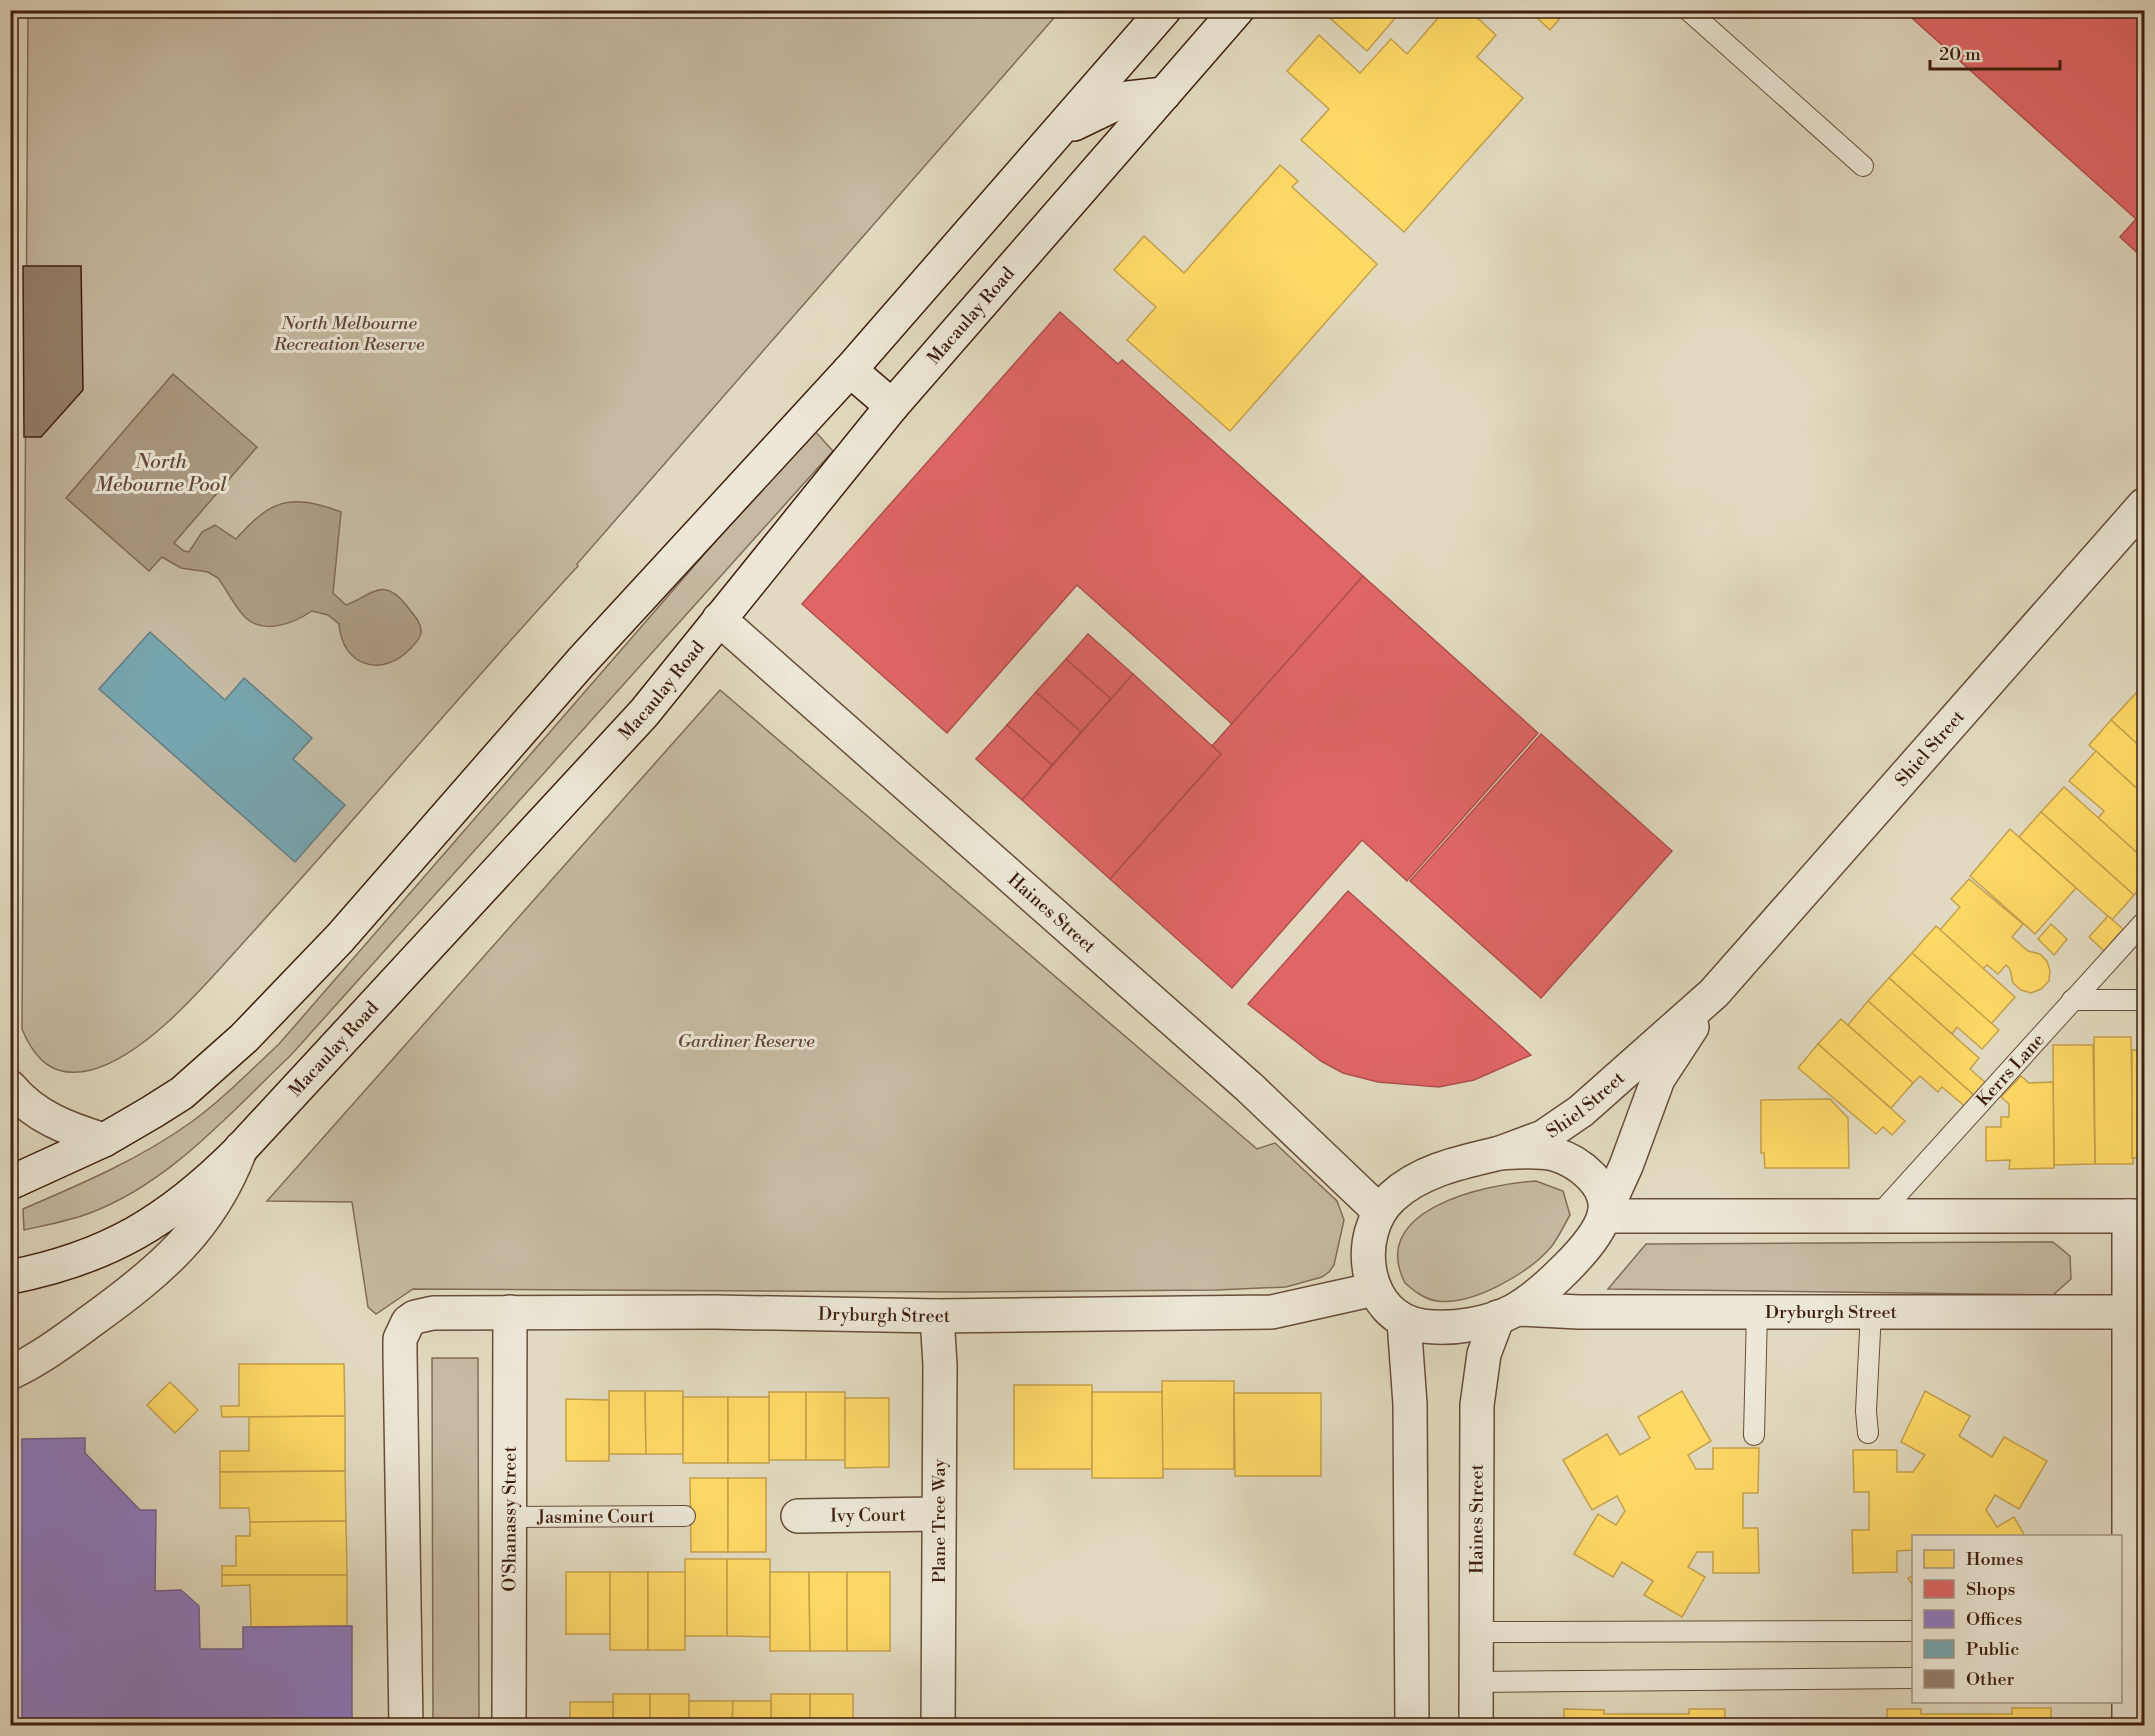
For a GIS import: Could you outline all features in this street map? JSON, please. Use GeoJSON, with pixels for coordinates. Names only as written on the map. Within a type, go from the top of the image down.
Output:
{"type":"FeatureCollection","features":[{"type":"Feature","properties":{"kind":"street"},"geometry":{"type":"LineString","coordinates":[[10,1183],[104,1140],[182,1093],[244,1038],[340,938],[581,662],[850,370],[1164,10]]}},
{"type":"Feature","properties":{"kind":"street","name":"Macaulay Road"},"geometry":{"type":"LineString","coordinates":[[10,1277],[77,1260],[136,1234],[184,1203],[241,1148],[644,713],[892,406],[1237,10]]}},
{"type":"Feature","properties":{"kind":"street"},"geometry":{"type":"LineString","coordinates":[[1057,134],[1128,98],[1164,94]]}},
{"type":"Feature","properties":{"kind":"street"},"geometry":{"type":"LineString","coordinates":[[850,370],[892,406]]}},
{"type":"Feature","properties":{"kind":"street","name":"Shiel Street"},"geometry":{"type":"LineString","coordinates":[[1500,1153],[1543,1137],[1581,1111],[1714,993],[2145,505]]}},
{"type":"Feature","properties":{"kind":"street","name":"Haines Street"},"geometry":{"type":"LineString","coordinates":[[719,619],[1249,1087],[1379,1211]]}},
{"type":"Feature","properties":{"kind":"street","name":"Shiel Street"},"geometry":{"type":"LineString","coordinates":[[1605,1214],[1659,1079],[1714,993]]}},
{"type":"Feature","properties":{"kind":"street"},"geometry":{"type":"LineString","coordinates":[[10,1087],[25,1104],[54,1122],[104,1140]]}},
{"type":"Feature","properties":{"kind":"street"},"geometry":{"type":"LineString","coordinates":[[10,1373],[65,1341],[171,1259],[201,1224],[218,1199],[241,1148]]}},
{"type":"Feature","properties":{"kind":"street"},"geometry":{"type":"LineString","coordinates":[[1500,1153],[1552,1154],[1569,1160],[1595,1180],[1601,1192],[1605,1214],[1593,1235],[1569,1265],[1507,1313],[1443,1327],[1404,1321],[1389,1311],[1375,1290],[1367,1252],[1379,1211],[1407,1186],[1428,1174],[1500,1153]]}},
{"type":"Feature","properties":{"kind":"street"},"geometry":{"type":"LineString","coordinates":[[1605,1214],[1876,1218],[2137,1216],[2137,1556],[2125,1630],[2125,1677],[2129,1725]]}},
{"type":"Feature","properties":{"kind":"street","name":"Dryburgh Street"},"geometry":{"type":"LineString","coordinates":[[405,1725],[400,1339],[408,1322],[424,1314],[510,1312],[937,1316],[1272,1312],[1375,1290]]}},
{"type":"Feature","properties":{"kind":"street","name":"O'Shanassy Street"},"geometry":{"type":"LineString","coordinates":[[509,1725],[510,1312]]}},
{"type":"Feature","properties":{"kind":"street","name":"Dryburgh Street"},"geometry":{"type":"LineString","coordinates":[[1507,1313],[2137,1312]]}},
{"type":"Feature","properties":{"kind":"street","name":"Haines Street"},"geometry":{"type":"LineString","coordinates":[[1476,1725],[1478,1388],[1484,1354],[1507,1313]]}},
{"type":"Feature","properties":{"kind":"street","name":"Plane Tree Way"},"geometry":{"type":"LineString","coordinates":[[937,1316],[940,1365],[938,1725]]}},
{"type":"Feature","properties":{"kind":"street"},"geometry":{"type":"LineString","coordinates":[[1404,1321],[1410,1404],[1412,1725]]}},
{"type":"Feature","properties":{"kind":"street","name":"Ivy Court"},"geometry":{"type":"LineString","coordinates":[[798,1516],[939,1514]]}},
{"type":"Feature","properties":{"kind":"lane"},"geometry":{"type":"LineString","coordinates":[[1688,10],[1863,166]]}},
{"type":"Feature","properties":{"kind":"lane","name":"Kerrs Lane"},"geometry":{"type":"LineString","coordinates":[[1876,1218],[2145,922]]}},
{"type":"Feature","properties":{"kind":"lane"},"geometry":{"type":"LineString","coordinates":[[2072,1000],[2145,1000]]}},
{"type":"Feature","properties":{"kind":"lane"},"geometry":{"type":"LineString","coordinates":[[1754,1435],[1757,1312]]}},
{"type":"Feature","properties":{"kind":"lane"},"geometry":{"type":"LineString","coordinates":[[1868,1432],[1866,1411],[1871,1312]]}},
{"type":"Feature","properties":{"kind":"lane","name":"Jasmine Court"},"geometry":{"type":"LineString","coordinates":[[508,1516],[685,1516]]}},
{"type":"Feature","properties":{"kind":"lane"},"geometry":{"type":"LineString","coordinates":[[1476,1632],[1912,1631]]}},
{"type":"Feature","properties":{"kind":"lane"},"geometry":{"type":"LineString","coordinates":[[1476,1682],[1912,1678]]}},
{"type":"Feature","properties":{"kind":"green space","name":"North Melbourne Recreation Reserve"},"geometry":{"type":"Polygon","coordinates":[[[28,11],[1060,11],[577,564],[578,566],[193,998],[174,1017],[133,1050],[112,1062],[78,1072],[57,1070],[40,1059],[22,1029],[28,11]]]}},
{"type":"Feature","properties":{"kind":"green space"},"geometry":{"type":"Polygon","coordinates":[[[813,429],[833,451],[291,1055],[198,1144],[147,1184],[90,1213],[24,1230],[23,1209],[150,1149],[213,1105],[279,1044],[813,429]]]}},
{"type":"Feature","properties":{"kind":"green space","name":"Gardiner Reserve"},"geometry":{"type":"Polygon","coordinates":[[[720,690],[1257,1149],[1275,1143],[1337,1201],[1344,1220],[1334,1265],[1329,1272],[1322,1277],[1286,1287],[1217,1290],[968,1292],[413,1289],[376,1314],[368,1307],[352,1202],[267,1201],[720,690]]]}},
{"type":"Feature","properties":{"kind":"green space"},"geometry":{"type":"Polygon","coordinates":[[[1536,1181],[1563,1191],[1570,1215],[1551,1247],[1529,1267],[1483,1293],[1451,1301],[1437,1301],[1428,1298],[1405,1283],[1398,1257],[1402,1236],[1417,1219],[1438,1205],[1463,1195],[1514,1183],[1536,1181]]]}},
{"type":"Feature","properties":{"kind":"green space"},"geometry":{"type":"Polygon","coordinates":[[[2053,1242],[2070,1256],[2071,1279],[2053,1295],[1608,1289],[1646,1244],[2053,1242]]]}},
{"type":"Feature","properties":{"kind":"green space"},"geometry":{"type":"Polygon","coordinates":[[[432,1358],[478,1358],[479,1723],[433,1723],[432,1358]]]}},
{"type":"Feature","properties":{"kind":"water","name":"North Mebourne Pool"},"geometry":{"type":"Polygon","coordinates":[[[173,374],[257,447],[174,543],[189,552],[202,532],[215,525],[236,539],[260,515],[282,503],[308,503],[341,512],[333,593],[346,605],[377,590],[391,591],[398,596],[416,618],[421,629],[417,641],[400,658],[376,665],[355,658],[347,650],[339,624],[328,615],[312,611],[297,620],[279,625],[261,626],[253,623],[238,609],[218,578],[208,572],[181,568],[162,557],[149,571],[66,498],[173,374]]]}},
{"type":"Feature","properties":{"kind":"building: Homes"},"geometry":{"type":"Polygon","coordinates":[[[1325,10],[1402,10],[1367,51],[1323,12],[1325,10]]]}},
{"type":"Feature","properties":{"kind":"building: Homes"},"geometry":{"type":"Polygon","coordinates":[[[1445,10],[1469,10],[1496,35],[1477,57],[1523,98],[1404,232],[1301,140],[1329,109],[1287,71],[1319,35],[1360,73],[1391,39],[1407,54],[1445,10]]]}},
{"type":"Feature","properties":{"kind":"building: Homes"},"geometry":{"type":"Polygon","coordinates":[[[1529,10],[1567,10],[1550,30],[1529,10]]]}},
{"type":"Feature","properties":{"kind":"building: Homes"},"geometry":{"type":"Polygon","coordinates":[[[1280,165],[1298,181],[1292,187],[1377,264],[1230,431],[1127,340],[1156,307],[1114,270],[1144,236],[1184,273],[1280,165]]]}},
{"type":"Feature","properties":{"kind":"building: Homes"},"geometry":{"type":"Polygon","coordinates":[[[2136,693],[2144,701],[2144,750],[2111,720],[2136,693]]]}},
{"type":"Feature","properties":{"kind":"building: Homes"},"geometry":{"type":"Polygon","coordinates":[[[2111,720],[2144,750],[2144,795],[2089,745],[2111,720]]]}},
{"type":"Feature","properties":{"kind":"building: Homes"},"geometry":{"type":"Polygon","coordinates":[[[2096,751],[2144,795],[2144,859],[2098,818],[2104,811],[2069,781],[2096,751]]]}},
{"type":"Feature","properties":{"kind":"building: Homes"},"geometry":{"type":"Polygon","coordinates":[[[2064,787],[2144,859],[2144,883],[2134,895],[2041,812],[2064,787]]]}},
{"type":"Feature","properties":{"kind":"building: Homes"},"geometry":{"type":"Polygon","coordinates":[[[2041,812],[2134,895],[2112,920],[2019,837],[2041,812]]]}},
{"type":"Feature","properties":{"kind":"building: Homes"},"geometry":{"type":"Polygon","coordinates":[[[2010,829],[2076,888],[2035,934],[1970,876],[2010,829]]]}},
{"type":"Feature","properties":{"kind":"building: Homes"},"geometry":{"type":"Polygon","coordinates":[[[1969,879],[2023,924],[2012,937],[2028,951],[2040,954],[2047,961],[2050,971],[2049,981],[2041,989],[2031,993],[2021,990],[2013,983],[2010,969],[2006,965],[1998,974],[1987,965],[1983,969],[1940,930],[1960,907],[1951,899],[1969,879]]]}},
{"type":"Feature","properties":{"kind":"building: Homes"},"geometry":{"type":"Polygon","coordinates":[[[2108,916],[2123,929],[2104,951],[2089,937],[2108,916]]]}},
{"type":"Feature","properties":{"kind":"building: Homes"},"geometry":{"type":"Polygon","coordinates":[[[2051,924],[2067,939],[2054,955],[2038,939],[2051,924]]]}},
{"type":"Feature","properties":{"kind":"building: Homes"},"geometry":{"type":"Polygon","coordinates":[[[1936,926],[2015,997],[1991,1024],[1912,953],[1936,926]]]}},
{"type":"Feature","properties":{"kind":"building: Homes"},"geometry":{"type":"Polygon","coordinates":[[[1912,953],[1999,1030],[1982,1049],[1957,1027],[1952,1034],[1889,978],[1912,953]]]}},
{"type":"Feature","properties":{"kind":"building: Homes"},"geometry":{"type":"Polygon","coordinates":[[[1889,978],[1979,1058],[1970,1069],[1987,1084],[1976,1097],[1868,1001],[1889,978]]]}},
{"type":"Feature","properties":{"kind":"building: Homes"},"geometry":{"type":"Polygon","coordinates":[[[1868,1001],[1976,1097],[1967,1108],[1942,1087],[1938,1092],[1920,1076],[1913,1083],[1848,1025],[1868,1001]]]}},
{"type":"Feature","properties":{"kind":"building: Homes"},"geometry":{"type":"Polygon","coordinates":[[[1841,1019],[1913,1083],[1891,1108],[1818,1044],[1841,1019]]]}},
{"type":"Feature","properties":{"kind":"building: Homes"},"geometry":{"type":"Polygon","coordinates":[[[2094,1037],[2131,1037],[2133,1164],[2095,1164],[2094,1037]]]}},
{"type":"Feature","properties":{"kind":"building: Homes"},"geometry":{"type":"Polygon","coordinates":[[[1818,1044],[1905,1121],[1892,1135],[1883,1127],[1876,1134],[1798,1068],[1818,1044]]]}},
{"type":"Feature","properties":{"kind":"building: Homes"},"geometry":{"type":"Polygon","coordinates":[[[2053,1045],[2093,1045],[2095,1164],[2054,1165],[2053,1045]]]}},
{"type":"Feature","properties":{"kind":"building: Homes"},"geometry":{"type":"Polygon","coordinates":[[[2132,1050],[2144,1050],[2144,1158],[2132,1158],[2132,1050]]]}},
{"type":"Feature","properties":{"kind":"building: Homes"},"geometry":{"type":"Polygon","coordinates":[[[2021,1076],[2029,1083],[2053,1082],[2054,1168],[2009,1169],[2010,1160],[1986,1161],[1986,1127],[2001,1127],[2001,1117],[2009,1117],[2009,1104],[2001,1097],[2021,1076]]]}},
{"type":"Feature","properties":{"kind":"building: Homes"},"geometry":{"type":"Polygon","coordinates":[[[1830,1099],[1848,1118],[1849,1168],[1765,1168],[1764,1153],[1761,1153],[1761,1100],[1830,1099]]]}},
{"type":"Feature","properties":{"kind":"building: Homes"},"geometry":{"type":"Polygon","coordinates":[[[239,1364],[344,1364],[345,1416],[222,1417],[221,1406],[239,1406],[239,1364]]]}},
{"type":"Feature","properties":{"kind":"building: Homes"},"geometry":{"type":"Polygon","coordinates":[[[1162,1381],[1234,1381],[1234,1469],[1162,1469],[1162,1381]]]}},
{"type":"Feature","properties":{"kind":"building: Homes"},"geometry":{"type":"Polygon","coordinates":[[[170,1382],[198,1410],[175,1433],[147,1405],[170,1382]]]}},
{"type":"Feature","properties":{"kind":"building: Homes"},"geometry":{"type":"Polygon","coordinates":[[[1014,1385],[1092,1385],[1092,1469],[1014,1469],[1014,1385]]]}},
{"type":"Feature","properties":{"kind":"building: Homes"},"geometry":{"type":"Polygon","coordinates":[[[609,1391],[645,1391],[646,1454],[609,1454],[609,1391]]]}},
{"type":"Feature","properties":{"kind":"building: Homes"},"geometry":{"type":"Polygon","coordinates":[[[645,1391],[683,1391],[683,1454],[646,1454],[645,1391]]]}},
{"type":"Feature","properties":{"kind":"building: Homes"},"geometry":{"type":"Polygon","coordinates":[[[1682,1391],[1711,1441],[1688,1455],[1696,1469],[1713,1469],[1713,1448],[1759,1448],[1758,1493],[1743,1493],[1743,1528],[1758,1528],[1759,1573],[1713,1573],[1713,1552],[1697,1552],[1688,1567],[1705,1577],[1682,1617],[1644,1595],[1653,1581],[1622,1562],[1613,1577],[1574,1554],[1598,1514],[1616,1525],[1625,1511],[1617,1496],[1592,1510],[1563,1460],[1607,1434],[1620,1455],[1650,1438],[1638,1417],[1682,1391]]]}},
{"type":"Feature","properties":{"kind":"building: Homes"},"geometry":{"type":"Polygon","coordinates":[[[1925,1391],[1970,1416],[1959,1436],[1992,1457],[2004,1437],[2047,1461],[2019,1509],[1995,1495],[1986,1510],[1997,1527],[2014,1517],[2024,1535],[1912,1535],[1912,1550],[1897,1551],[1897,1572],[1853,1573],[1852,1530],[1869,1530],[1869,1492],[1854,1492],[1853,1450],[1897,1450],[1897,1472],[1913,1472],[1925,1455],[1901,1442],[1925,1391]]]}},
{"type":"Feature","properties":{"kind":"building: Homes"},"geometry":{"type":"Polygon","coordinates":[[[769,1392],[806,1392],[806,1460],[769,1460],[769,1392]]]}},
{"type":"Feature","properties":{"kind":"building: Homes"},"geometry":{"type":"Polygon","coordinates":[[[806,1392],[845,1392],[845,1460],[806,1460],[806,1392]]]}},
{"type":"Feature","properties":{"kind":"building: Homes"},"geometry":{"type":"Polygon","coordinates":[[[1092,1392],[1162,1392],[1163,1478],[1092,1478],[1092,1392]]]}},
{"type":"Feature","properties":{"kind":"building: Homes"},"geometry":{"type":"Polygon","coordinates":[[[1234,1393],[1321,1393],[1321,1476],[1235,1476],[1234,1393]]]}},
{"type":"Feature","properties":{"kind":"building: Homes"},"geometry":{"type":"Polygon","coordinates":[[[683,1397],[728,1397],[728,1463],[683,1463],[683,1397]]]}},
{"type":"Feature","properties":{"kind":"building: Homes"},"geometry":{"type":"Polygon","coordinates":[[[728,1397],[769,1397],[769,1463],[728,1463],[728,1397]]]}},
{"type":"Feature","properties":{"kind":"building: Homes"},"geometry":{"type":"Polygon","coordinates":[[[845,1398],[889,1398],[889,1467],[845,1468],[845,1398]]]}},
{"type":"Feature","properties":{"kind":"building: Homes"},"geometry":{"type":"Polygon","coordinates":[[[566,1399],[609,1400],[609,1461],[566,1461],[566,1399]]]}},
{"type":"Feature","properties":{"kind":"building: Homes"},"geometry":{"type":"Polygon","coordinates":[[[345,1416],[345,1471],[220,1472],[220,1451],[249,1451],[249,1417],[345,1416]]]}},
{"type":"Feature","properties":{"kind":"building: Homes"},"geometry":{"type":"Polygon","coordinates":[[[345,1471],[346,1521],[250,1522],[249,1508],[220,1508],[220,1472],[345,1471]]]}},
{"type":"Feature","properties":{"kind":"building: Homes"},"geometry":{"type":"Polygon","coordinates":[[[690,1478],[728,1478],[728,1552],[691,1552],[690,1478]]]}},
{"type":"Feature","properties":{"kind":"building: Homes"},"geometry":{"type":"Polygon","coordinates":[[[728,1478],[766,1478],[766,1552],[728,1552],[728,1478]]]}},
{"type":"Feature","properties":{"kind":"building: Homes"},"geometry":{"type":"Polygon","coordinates":[[[346,1521],[347,1575],[222,1575],[222,1566],[236,1566],[236,1536],[250,1536],[250,1522],[346,1521]]]}},
{"type":"Feature","properties":{"kind":"building: Homes"},"geometry":{"type":"Polygon","coordinates":[[[685,1559],[727,1559],[727,1636],[685,1636],[685,1559]]]}},
{"type":"Feature","properties":{"kind":"building: Homes"},"geometry":{"type":"Polygon","coordinates":[[[727,1559],[770,1559],[770,1637],[727,1636],[727,1559]]]}},
{"type":"Feature","properties":{"kind":"building: Homes"},"geometry":{"type":"Polygon","coordinates":[[[566,1572],[610,1572],[610,1634],[566,1634],[566,1572]]]}},
{"type":"Feature","properties":{"kind":"building: Homes"},"geometry":{"type":"Polygon","coordinates":[[[610,1572],[648,1572],[648,1650],[610,1650],[610,1572]]]}},
{"type":"Feature","properties":{"kind":"building: Homes"},"geometry":{"type":"Polygon","coordinates":[[[648,1572],[685,1572],[685,1650],[648,1650],[648,1572]]]}},
{"type":"Feature","properties":{"kind":"building: Homes"},"geometry":{"type":"Polygon","coordinates":[[[770,1572],[809,1572],[810,1651],[770,1651],[770,1572]]]}},
{"type":"Feature","properties":{"kind":"building: Homes"},"geometry":{"type":"Polygon","coordinates":[[[809,1572],[847,1572],[847,1651],[810,1651],[809,1572]]]}},
{"type":"Feature","properties":{"kind":"building: Homes"},"geometry":{"type":"Polygon","coordinates":[[[847,1572],[890,1572],[890,1651],[847,1651],[847,1572]]]}},
{"type":"Feature","properties":{"kind":"building: Homes"},"geometry":{"type":"Polygon","coordinates":[[[222,1575],[347,1575],[347,1626],[251,1627],[250,1585],[222,1586],[222,1575]]]}},
{"type":"Feature","properties":{"kind":"building: Homes"},"geometry":{"type":"Polygon","coordinates":[[[613,1694],[650,1694],[650,1726],[613,1726],[613,1694]]]}},
{"type":"Feature","properties":{"kind":"building: Homes"},"geometry":{"type":"Polygon","coordinates":[[[650,1694],[689,1694],[689,1726],[650,1726],[650,1694]]]}},
{"type":"Feature","properties":{"kind":"building: Homes"},"geometry":{"type":"Polygon","coordinates":[[[771,1694],[810,1694],[810,1726],[771,1726],[771,1694]]]}},
{"type":"Feature","properties":{"kind":"building: Homes"},"geometry":{"type":"Polygon","coordinates":[[[810,1694],[853,1694],[853,1726],[810,1726],[810,1694]]]}},
{"type":"Feature","properties":{"kind":"building: Homes"},"geometry":{"type":"Polygon","coordinates":[[[689,1701],[733,1701],[732,1726],[689,1726],[689,1701]]]}},
{"type":"Feature","properties":{"kind":"building: Homes"},"geometry":{"type":"Polygon","coordinates":[[[733,1701],[771,1701],[771,1726],[732,1726],[733,1701]]]}},
{"type":"Feature","properties":{"kind":"building: Homes"},"geometry":{"type":"Polygon","coordinates":[[[570,1702],[613,1702],[613,1726],[570,1726],[570,1702]]]}},
{"type":"Feature","properties":{"kind":"building: Homes"},"geometry":{"type":"Polygon","coordinates":[[[2012,1708],[2051,1708],[2051,1726],[1887,1726],[1887,1709],[1921,1709],[1921,1714],[2012,1714],[2012,1708]]]}},
{"type":"Feature","properties":{"kind":"building: Homes"},"geometry":{"type":"Polygon","coordinates":[[[1564,1709],[1604,1710],[1604,1714],[1689,1714],[1689,1709],[1725,1709],[1725,1726],[1564,1726],[1564,1709]]]}},
{"type":"Feature","properties":{"kind":"building: Shops"},"geometry":{"type":"Polygon","coordinates":[[[1903,10],[2144,10],[2144,259],[2120,237],[2136,219],[1903,10]]]}},
{"type":"Feature","properties":{"kind":"building: Shops"},"geometry":{"type":"Polygon","coordinates":[[[1060,312],[1118,364],[1122,360],[1363,576],[1232,724],[1077,585],[947,733],[802,604],[1060,312]]]}},
{"type":"Feature","properties":{"kind":"building: Shops"},"geometry":{"type":"Polygon","coordinates":[[[1363,576],[1538,733],[1407,881],[1362,840],[1232,988],[1110,879],[1221,754],[1212,746],[1363,576]]]}},
{"type":"Feature","properties":{"kind":"building: Shops"},"geometry":{"type":"Polygon","coordinates":[[[1088,634],[1133,674],[1111,699],[1066,659],[1088,634]]]}},
{"type":"Feature","properties":{"kind":"building: Shops"},"geometry":{"type":"Polygon","coordinates":[[[1066,659],[1111,699],[1081,732],[1036,692],[1066,659]]]}},
{"type":"Feature","properties":{"kind":"building: Shops"},"geometry":{"type":"Polygon","coordinates":[[[1133,674],[1221,754],[1110,879],[1022,800],[1133,674]]]}},
{"type":"Feature","properties":{"kind":"building: Shops"},"geometry":{"type":"Polygon","coordinates":[[[1036,692],[1081,732],[1052,765],[1007,725],[1036,692]]]}},
{"type":"Feature","properties":{"kind":"building: Shops"},"geometry":{"type":"Polygon","coordinates":[[[1007,725],[1052,765],[1022,800],[976,759],[1007,725]]]}},
{"type":"Feature","properties":{"kind":"building: Shops"},"geometry":{"type":"Polygon","coordinates":[[[1541,734],[1672,851],[1541,998],[1410,881],[1541,734]]]}},
{"type":"Feature","properties":{"kind":"building: Shops"},"geometry":{"type":"Polygon","coordinates":[[[1348,891],[1531,1055],[1474,1080],[1439,1087],[1378,1082],[1343,1073],[1321,1061],[1248,1004],[1348,891]]]}},
{"type":"Feature","properties":{"kind":"building: Offices"},"geometry":{"type":"Polygon","coordinates":[[[85,1438],[85,1453],[140,1510],[156,1510],[155,1591],[181,1590],[199,1606],[200,1649],[243,1649],[243,1627],[352,1626],[352,1726],[22,1726],[22,1439],[85,1438]]]}},
{"type":"Feature","properties":{"kind":"building: Public"},"geometry":{"type":"Polygon","coordinates":[[[150,632],[225,700],[244,678],[312,738],[293,759],[345,805],[295,862],[99,689],[150,632]]]}},
{"type":"Feature","properties":{"kind":"building: Other"},"geometry":{"type":"Polygon","coordinates":[[[23,266],[81,266],[83,390],[41,437],[24,437],[23,266]]]}}]}
